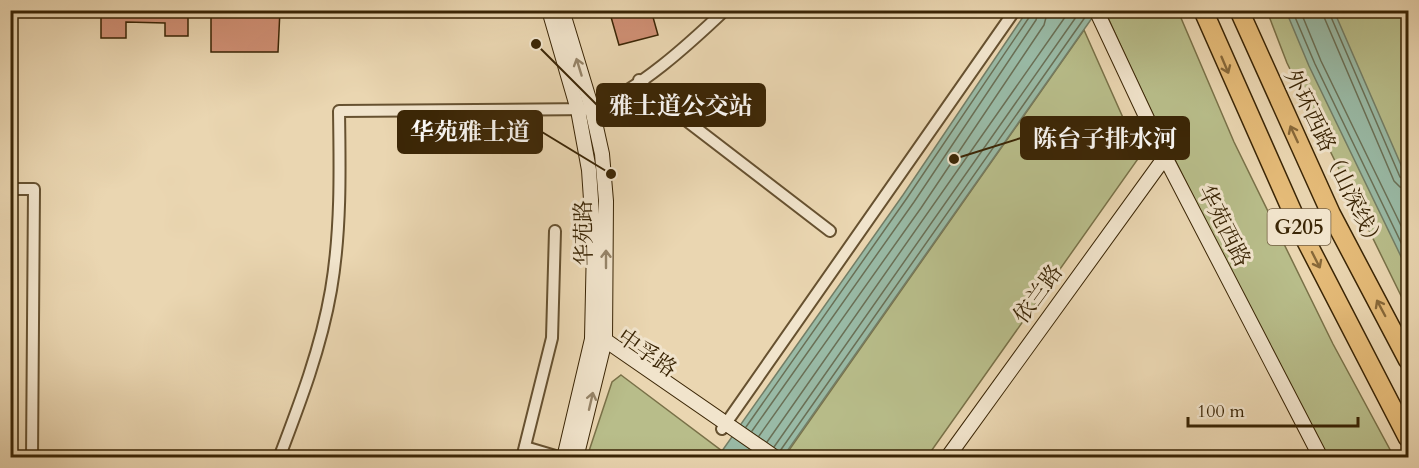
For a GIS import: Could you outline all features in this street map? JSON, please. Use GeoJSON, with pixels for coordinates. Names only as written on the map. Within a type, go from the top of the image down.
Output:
{"type":"FeatureCollection","features":[{"type":"Feature","properties":{"kind":"highway","name":"G205"},"geometry":{"type":"LineString","coordinates":[[1203,10],[1300,229],[1408,438]]}},
{"type":"Feature","properties":{"kind":"highway","name":"外环西路（山深线）"},"geometry":{"type":"LineString","coordinates":[[1239,10],[1331,214],[1408,360]]}},
{"type":"Feature","properties":{"kind":"main road","name":"华苑路"},"geometry":{"type":"LineString","coordinates":[[549,10],[602,154],[606,201],[600,315],[603,343],[576,458]]}},
{"type":"Feature","properties":{"kind":"main road","name":"华苑路"},"geometry":{"type":"LineString","coordinates":[[562,10],[585,109]]}},
{"type":"Feature","properties":{"kind":"main road","name":"华苑西路"},"geometry":{"type":"LineString","coordinates":[[1096,10],[1165,157],[1321,458]]}},
{"type":"Feature","properties":{"kind":"main road","name":"依兰路"},"geometry":{"type":"LineString","coordinates":[[947,458],[1165,157]]}},
{"type":"Feature","properties":{"kind":"main road"},"geometry":{"type":"LineString","coordinates":[[600,315],[621,355]]}},
{"type":"Feature","properties":{"kind":"main road","name":"华苑路"},"geometry":{"type":"LineString","coordinates":[[563,458],[585,375],[603,343]]}},
{"type":"Feature","properties":{"kind":"main road","name":"中孚路"},"geometry":{"type":"LineString","coordinates":[[603,343],[726,428]]}},
{"type":"Feature","properties":{"kind":"main road"},"geometry":{"type":"LineString","coordinates":[[726,428],[763,458]]}},
{"type":"Feature","properties":{"kind":"main road"},"geometry":{"type":"LineString","coordinates":[[726,428],[776,458]]}},
{"type":"Feature","properties":{"kind":"street"},"geometry":{"type":"LineString","coordinates":[[279,458],[316,354],[331,290],[340,176],[339,111],[585,109],[607,102],[681,51],[725,10]]}},
{"type":"Feature","properties":{"kind":"street"},"geometry":{"type":"LineString","coordinates":[[726,428],[1015,10]]}},
{"type":"Feature","properties":{"kind":"street"},"geometry":{"type":"LineString","coordinates":[[639,80],[653,95],[830,231]]}},
{"type":"Feature","properties":{"kind":"street"},"geometry":{"type":"LineString","coordinates":[[10,189],[34,189],[32,458]]}},
{"type":"Feature","properties":{"kind":"street"},"geometry":{"type":"LineString","coordinates":[[555,231],[552,338],[524,452],[563,458]]}},
{"type":"Feature","properties":{"kind":"shaded area"},"geometry":{"type":"Polygon","coordinates":[[[1105,11],[1178,11],[1234,142],[1333,344],[1394,457],[1328,457],[1185,180],[1105,11]]]}},
{"type":"Feature","properties":{"kind":"shaded area"},"geometry":{"type":"Polygon","coordinates":[[[1267,11],[1408,11],[1408,310],[1287,63],[1267,11]]]}},
{"type":"Feature","properties":{"kind":"shaded area"},"geometry":{"type":"Polygon","coordinates":[[[1084,30],[1140,156],[927,457],[794,458],[787,453],[1084,30]]]}},
{"type":"Feature","properties":{"kind":"shaded area"},"geometry":{"type":"Polygon","coordinates":[[[621,375],[722,451],[717,457],[587,457],[612,382],[621,375]]]}},
{"type":"Feature","properties":{"kind":"water"},"geometry":{"type":"Polygon","coordinates":[[[1027,11],[1097,11],[783,457],[717,458],[903,195],[1027,11]]]}},
{"type":"Feature","properties":{"kind":"water"},"geometry":{"type":"Polygon","coordinates":[[[1286,11],[1334,11],[1408,181],[1408,271],[1309,66],[1286,11]]]}},
{"type":"Feature","properties":{"kind":"building"},"geometry":{"type":"Polygon","coordinates":[[[101,10],[188,10],[188,36],[165,36],[165,23],[126,22],[126,38],[101,38],[101,10]]]}},
{"type":"Feature","properties":{"kind":"building"},"geometry":{"type":"Polygon","coordinates":[[[211,10],[280,10],[278,52],[211,52],[211,10]]]}},
{"type":"Feature","properties":{"kind":"building"},"geometry":{"type":"Polygon","coordinates":[[[609,10],[651,10],[658,35],[619,45],[609,10]]]}},
{"type":"Feature","properties":{"kind":"place","name":"雅士道公交站"},"geometry":{"type":"Point","coordinates":[536,44]}},
{"type":"Feature","properties":{"kind":"place","name":"陈台子排水河"},"geometry":{"type":"Point","coordinates":[954,159]}},
{"type":"Feature","properties":{"kind":"place","name":"华苑雅士道"},"geometry":{"type":"Point","coordinates":[611,174]}}]}
